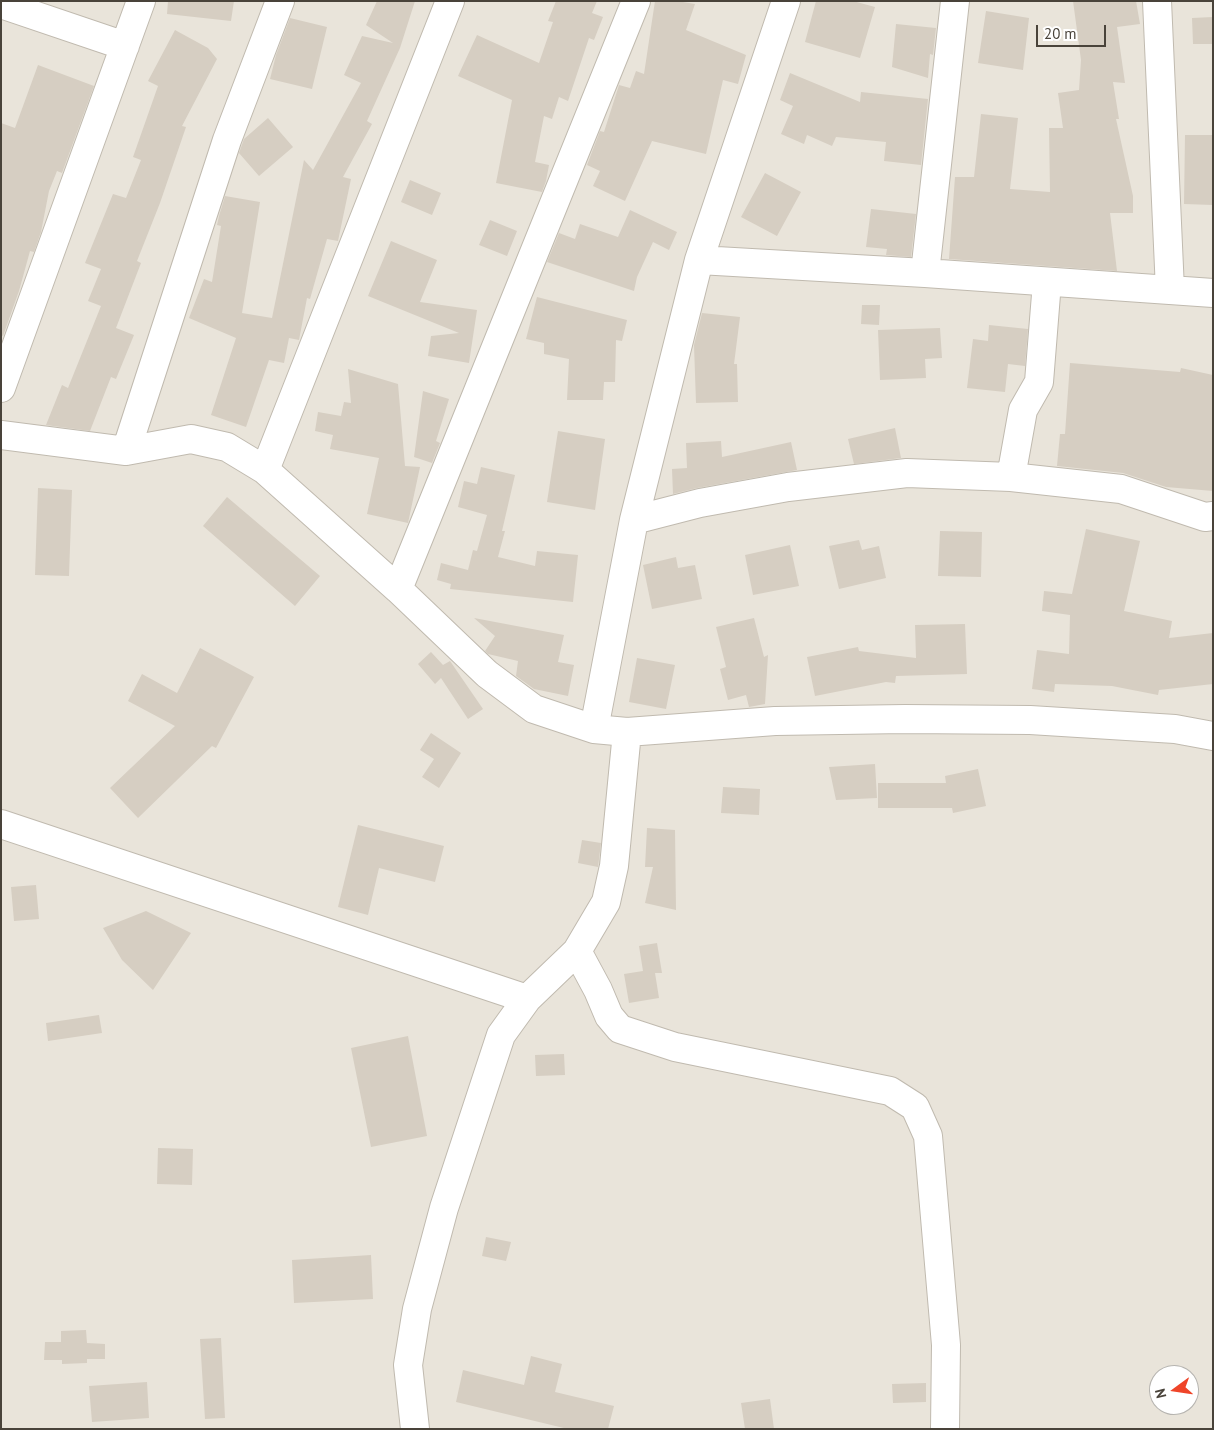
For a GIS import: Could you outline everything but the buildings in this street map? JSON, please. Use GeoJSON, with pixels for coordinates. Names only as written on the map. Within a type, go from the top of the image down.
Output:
{"type":"FeatureCollection","features":[{"type":"Feature","properties":{"kind":"street"},"geometry":{"type":"LineString","coordinates":[[1,388],[141,1]]}},
{"type":"Feature","properties":{"kind":"street"},"geometry":{"type":"LineString","coordinates":[[126,451],[227,140],[280,1]]}},
{"type":"Feature","properties":{"kind":"street"},"geometry":{"type":"LineString","coordinates":[[264,470],[450,1]]}},
{"type":"Feature","properties":{"kind":"street"},"geometry":{"type":"LineString","coordinates":[[398,588],[636,1]]}},
{"type":"Feature","properties":{"kind":"street"},"geometry":{"type":"LineString","coordinates":[[594,729],[634,520],[699,260],[786,1]]}},
{"type":"Feature","properties":{"kind":"street"},"geometry":{"type":"LineString","coordinates":[[925,273],[955,1]]}},
{"type":"Feature","properties":{"kind":"street"},"geometry":{"type":"LineString","coordinates":[[1157,1],[1170,290]]}},
{"type":"Feature","properties":{"kind":"street"},"geometry":{"type":"LineString","coordinates":[[9,4],[125,46]]}},
{"type":"Feature","properties":{"kind":"street"},"geometry":{"type":"LineString","coordinates":[[699,260],[1213,292]]}},
{"type":"Feature","properties":{"kind":"street"},"geometry":{"type":"LineString","coordinates":[[1010,477],[1023,410],[1039,382],[1047,282]]}},
{"type":"Feature","properties":{"kind":"street"},"geometry":{"type":"LineString","coordinates":[[1,434],[126,451],[191,439],[227,447],[264,470],[398,588],[487,674],[534,709],[594,729],[627,732],[775,721],[1030,720],[1175,728],[1213,736]]}},
{"type":"Feature","properties":{"kind":"street"},"geometry":{"type":"LineString","coordinates":[[634,520],[700,503],[788,487],[907,473],[1010,477],[1121,489],[1205,517],[1213,516]]}},
{"type":"Feature","properties":{"kind":"street"},"geometry":{"type":"LineString","coordinates":[[416,1429],[408,1365],[417,1309],[444,1208],[501,1034],[527,999],[577,952],[606,902],[614,866],[627,732]]}},
{"type":"Feature","properties":{"kind":"street"},"geometry":{"type":"LineString","coordinates":[[1,824],[527,999]]}},
{"type":"Feature","properties":{"kind":"street"},"geometry":{"type":"LineString","coordinates":[[577,952],[598,990],[609,1016],[620,1029],[675,1047],[890,1091],[915,1107],[928,1136],[946,1345],[946,1429]]}},
{"type":"Feature","properties":{"kind":"shaded area"},"geometry":{"type":"Polygon","coordinates":[[[1,1],[1213,1],[1213,1429],[1,1429],[1,1]]]}}]}
